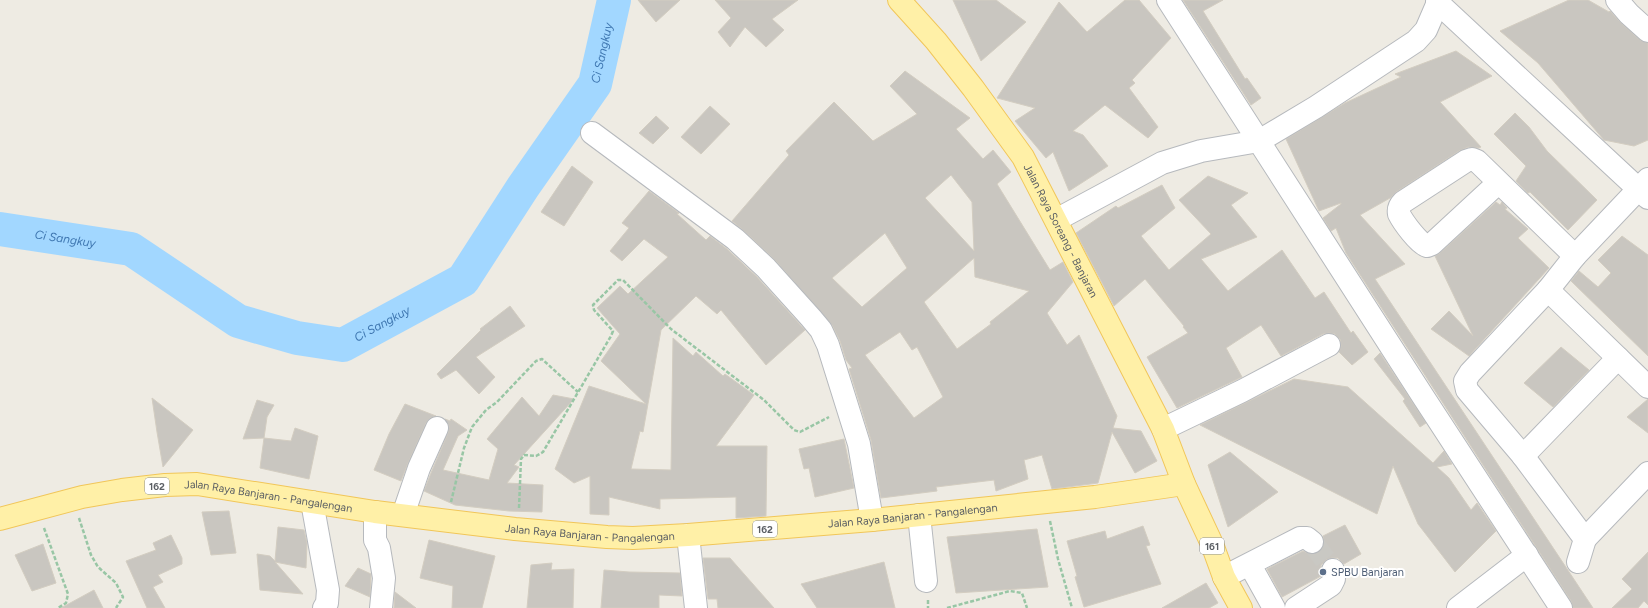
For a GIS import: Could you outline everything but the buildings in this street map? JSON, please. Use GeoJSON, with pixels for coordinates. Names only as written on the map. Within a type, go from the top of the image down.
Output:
{"type":"FeatureCollection","features":[{"type":"Feature","properties":{"kind":"main road","name":"Jalan Raya Soreang - Banjaran"},"geometry":{"type":"LineString","coordinates":[[899,0],[936,41],[999,122],[1023,157],[1163,429],[1184,484]]}},
{"type":"Feature","properties":{"kind":"main road","name":"Jalan Raya Banjaran - Pangalengan"},"geometry":{"type":"LineString","coordinates":[[0,519],[74,500],[122,490],[165,485],[197,484],[375,512],[518,530],[633,538],[872,520],[1132,493],[1184,484]]}},
{"type":"Feature","properties":{"kind":"main road","name":"161"},"geometry":{"type":"LineString","coordinates":[[1184,484],[1212,544],[1237,607]]}},
{"type":"Feature","properties":{"kind":"street"},"geometry":{"type":"LineString","coordinates":[[1168,0],[1561,608]]}},
{"type":"Feature","properties":{"kind":"street"},"geometry":{"type":"LineString","coordinates":[[1617,0],[1628,14],[1648,31]]}},
{"type":"Feature","properties":{"kind":"street"},"geometry":{"type":"LineString","coordinates":[[1056,220],[1162,163],[1201,151],[1259,141],[1316,107],[1416,41],[1426,30],[1438,1],[1645,188],[1575,256],[1548,290],[1470,373],[1465,381],[1467,390],[1523,456],[1585,540]]}},
{"type":"Feature","properties":{"kind":"street"},"geometry":{"type":"LineString","coordinates":[[592,132],[735,239],[766,268],[821,330],[828,345],[859,444],[872,520]]}},
{"type":"Feature","properties":{"kind":"street"},"geometry":{"type":"LineString","coordinates":[[1498,184],[1575,256]]}},
{"type":"Feature","properties":{"kind":"street"},"geometry":{"type":"LineString","coordinates":[[1548,290],[1648,387]]}},
{"type":"Feature","properties":{"kind":"street"},"geometry":{"type":"LineString","coordinates":[[1163,429],[1242,391],[1329,346]]}},
{"type":"Feature","properties":{"kind":"street"},"geometry":{"type":"LineString","coordinates":[[1523,456],[1618,358]]}},
{"type":"Feature","properties":{"kind":"street"},"geometry":{"type":"LineString","coordinates":[[403,515],[419,468],[437,428]]}},
{"type":"Feature","properties":{"kind":"street"},"geometry":{"type":"LineString","coordinates":[[1578,562],[1585,540],[1648,473]]}},
{"type":"Feature","properties":{"kind":"street"},"geometry":{"type":"LineString","coordinates":[[314,502],[328,590],[327,603],[324,608]]}},
{"type":"Feature","properties":{"kind":"street"},"geometry":{"type":"LineString","coordinates":[[375,512],[375,540],[379,548],[384,578],[381,608]]}},
{"type":"Feature","properties":{"kind":"street"},"geometry":{"type":"LineString","coordinates":[[919,515],[926,581]]}},
{"type":"Feature","properties":{"kind":"street"},"geometry":{"type":"LineString","coordinates":[[688,535],[696,608]]}},
{"type":"Feature","properties":{"kind":"street"},"geometry":{"type":"LineString","coordinates":[[1224,577],[1300,538],[1307,538],[1312,542]]}},
{"type":"Feature","properties":{"kind":"street"},"geometry":{"type":"LineString","coordinates":[[1458,608],[1527,555]]}},
{"type":"Feature","properties":{"kind":"street"},"geometry":{"type":"LineString","coordinates":[[1250,565],[1274,608]]}},
{"type":"Feature","properties":{"kind":"street"},"geometry":{"type":"LineString","coordinates":[[1296,608],[1331,585],[1334,579],[1333,570]]}},
{"type":"Feature","properties":{"kind":"path"},"geometry":{"type":"LineString","coordinates":[[518,530],[521,459],[524,455],[536,456],[543,452],[613,331],[594,310],[593,305],[618,280],[623,280],[671,329],[764,400],[794,430],[800,432],[847,408]]}},
{"type":"Feature","properties":{"kind":"path"},"geometry":{"type":"LineString","coordinates":[[447,520],[464,448],[472,427],[486,410],[497,402],[536,361],[542,359],[578,392]]}},
{"type":"Feature","properties":{"kind":"path"},"geometry":{"type":"LineString","coordinates":[[74,500],[91,555],[98,567],[116,583],[123,597],[116,608]]}},
{"type":"Feature","properties":{"kind":"path"},"geometry":{"type":"LineString","coordinates":[[1046,502],[1058,559],[1072,608]]}},
{"type":"Feature","properties":{"kind":"path"},"geometry":{"type":"LineString","coordinates":[[37,509],[68,594],[66,603],[58,608]]}},
{"type":"Feature","properties":{"kind":"path"},"geometry":{"type":"LineString","coordinates":[[947,608],[1010,591],[1022,593],[1027,608]]}},
{"type":"Feature","properties":{"kind":"waterway","name":"Ci Sangkuy"},"geometry":{"type":"LineString","coordinates":[[0,229],[131,249],[238,321],[297,338],[343,345],[463,280],[523,187],[595,84],[614,0]]}},
{"type":"Feature","properties":{"kind":"tunnel"},"geometry":{"type":"LineString","coordinates":[[1312,542],[1333,570]]}},
{"type":"Feature","properties":{"kind":"place","name":"SPBU Banjaran"},"geometry":{"type":"Point","coordinates":[1323,572]}}]}
